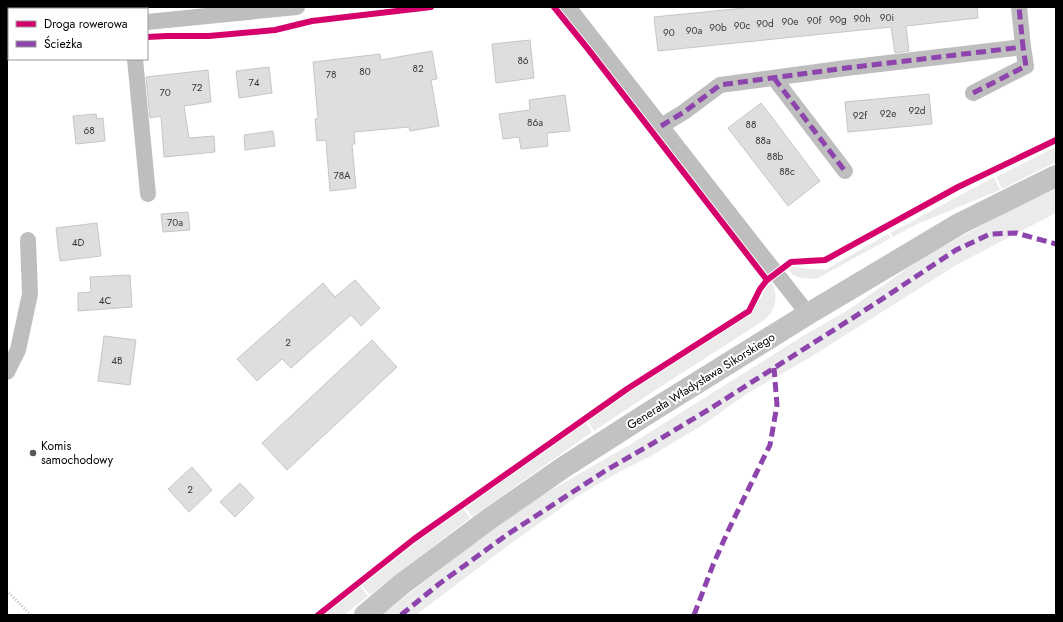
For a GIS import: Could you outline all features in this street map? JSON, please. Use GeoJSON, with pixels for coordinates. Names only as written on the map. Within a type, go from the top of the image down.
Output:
{"type":"FeatureCollection","features":[{"type":"Feature","properties":{"kind":"main road","name":"Generała Władysława Sikorskiego"},"geometry":{"type":"LineString","coordinates":[[365,615],[402,584],[489,519],[564,467],[650,412],[808,314],[959,224],[1056,176]]}},
{"type":"Feature","properties":{"kind":"street"},"geometry":{"type":"LineString","coordinates":[[148,22],[297,7]]}},
{"type":"Feature","properties":{"kind":"street"},"geometry":{"type":"LineString","coordinates":[[568,7],[808,314]]}},
{"type":"Feature","properties":{"kind":"street"},"geometry":{"type":"LineString","coordinates":[[973,93],[1026,66],[1019,7]]}},
{"type":"Feature","properties":{"kind":"street"},"geometry":{"type":"LineString","coordinates":[[661,126],[684,112],[720,85],[1023,47]]}},
{"type":"Feature","properties":{"kind":"street"},"geometry":{"type":"LineString","coordinates":[[135,60],[148,194]]}},
{"type":"Feature","properties":{"kind":"street"},"geometry":{"type":"LineString","coordinates":[[774,78],[845,171]]}},
{"type":"Feature","properties":{"kind":"street"},"geometry":{"type":"LineString","coordinates":[[7,372],[18,350],[30,294],[28,240]]}},
{"type":"Feature","properties":{"kind":"path"},"geometry":{"type":"LineString","coordinates":[[7,591],[31,615]]}},
{"type":"Feature","properties":{"kind":"shaded area"},"geometry":{"type":"Polygon","coordinates":[[[1056,147],[1056,162],[1002,189],[996,177],[1056,147]]]}},
{"type":"Feature","properties":{"kind":"shaded area"},"geometry":{"type":"Polygon","coordinates":[[[994,177],[1000,190],[917,224],[893,237],[890,233],[994,177]]]}},
{"type":"Feature","properties":{"kind":"shaded area"},"geometry":{"type":"Polygon","coordinates":[[[1056,189],[1056,213],[958,264],[809,358],[748,393],[704,424],[651,456],[621,471],[578,496],[510,544],[416,615],[382,615],[475,542],[534,500],[631,444],[803,336],[848,310],[925,256],[1003,214],[1056,189]]]}},
{"type":"Feature","properties":{"kind":"shaded area"},"geometry":{"type":"Polygon","coordinates":[[[888,234],[891,238],[816,279],[801,278],[793,275],[788,269],[792,267],[825,270],[888,234]]]}},
{"type":"Feature","properties":{"kind":"shaded area"},"geometry":{"type":"Polygon","coordinates":[[[771,282],[774,287],[776,298],[775,303],[771,313],[763,321],[594,431],[587,419],[634,387],[751,314],[771,282]]]}},
{"type":"Feature","properties":{"kind":"shaded area"},"geometry":{"type":"Polygon","coordinates":[[[585,421],[592,432],[472,517],[464,506],[585,421]]]}},
{"type":"Feature","properties":{"kind":"shaded area"},"geometry":{"type":"Polygon","coordinates":[[[462,507],[470,518],[370,595],[361,584],[462,507]]]}},
{"type":"Feature","properties":{"kind":"shaded area"},"geometry":{"type":"Polygon","coordinates":[[[359,585],[368,596],[344,615],[322,615],[359,585]]]}},
{"type":"Feature","properties":{"kind":"building"},"geometry":{"type":"Polygon","coordinates":[[[754,7],[977,7],[978,18],[906,26],[909,51],[895,53],[891,27],[658,51],[654,17],[754,7]]]}},
{"type":"Feature","properties":{"kind":"building"},"geometry":{"type":"Polygon","coordinates":[[[530,40],[534,78],[496,83],[492,44],[530,40]]]}},
{"type":"Feature","properties":{"kind":"building"},"geometry":{"type":"Polygon","coordinates":[[[432,51],[437,79],[431,80],[439,126],[410,131],[409,127],[354,132],[355,144],[352,144],[356,188],[330,191],[326,140],[317,141],[315,119],[318,118],[313,62],[380,54],[381,60],[432,51]]]}},
{"type":"Feature","properties":{"kind":"building"},"geometry":{"type":"Polygon","coordinates":[[[269,67],[272,93],[239,98],[236,71],[269,67]]]}},
{"type":"Feature","properties":{"kind":"building"},"geometry":{"type":"Polygon","coordinates":[[[208,70],[211,102],[184,106],[189,138],[214,136],[215,152],[164,157],[161,116],[150,118],[146,77],[208,70]]]}},
{"type":"Feature","properties":{"kind":"building"},"geometry":{"type":"Polygon","coordinates":[[[929,94],[932,124],[848,132],[845,102],[929,94]]]}},
{"type":"Feature","properties":{"kind":"building"},"geometry":{"type":"Polygon","coordinates":[[[565,95],[570,131],[547,133],[548,146],[521,149],[519,137],[503,139],[499,114],[530,110],[529,100],[565,95]]]}},
{"type":"Feature","properties":{"kind":"building"},"geometry":{"type":"Polygon","coordinates":[[[761,103],[820,181],[788,206],[728,128],[761,103]]]}},
{"type":"Feature","properties":{"kind":"building"},"geometry":{"type":"Polygon","coordinates":[[[96,114],[97,119],[103,118],[105,141],[76,144],[73,116],[96,114]]]}},
{"type":"Feature","properties":{"kind":"building"},"geometry":{"type":"Polygon","coordinates":[[[273,131],[275,146],[245,150],[244,135],[273,131]]]}},
{"type":"Feature","properties":{"kind":"building"},"geometry":{"type":"Polygon","coordinates":[[[188,212],[190,230],[163,232],[161,214],[188,212]]]}},
{"type":"Feature","properties":{"kind":"building"},"geometry":{"type":"Polygon","coordinates":[[[97,223],[101,256],[60,261],[56,228],[97,223]]]}},
{"type":"Feature","properties":{"kind":"building"},"geometry":{"type":"Polygon","coordinates":[[[130,275],[132,307],[78,311],[78,293],[91,292],[90,277],[130,275]]]}},
{"type":"Feature","properties":{"kind":"building"},"geometry":{"type":"Polygon","coordinates":[[[355,280],[380,308],[361,326],[351,315],[291,368],[282,359],[257,381],[237,359],[323,283],[335,297],[355,280]]]}},
{"type":"Feature","properties":{"kind":"building"},"geometry":{"type":"Polygon","coordinates":[[[104,336],[136,340],[130,385],[98,381],[104,336]]]}},
{"type":"Feature","properties":{"kind":"building"},"geometry":{"type":"Polygon","coordinates":[[[372,340],[397,367],[287,470],[262,443],[372,340]]]}},
{"type":"Feature","properties":{"kind":"building"},"geometry":{"type":"Polygon","coordinates":[[[192,467],[212,490],[189,512],[168,489],[192,467]]]}},
{"type":"Feature","properties":{"kind":"building"},"geometry":{"type":"Polygon","coordinates":[[[240,483],[254,498],[235,517],[220,502],[240,483]]]}},
{"type":"Feature","properties":{"kind":"marked path"},"geometry":{"type":"LineString","coordinates":[[117,8],[127,7]]}},
{"type":"Feature","properties":{"kind":"marked path"},"geometry":{"type":"LineString","coordinates":[[661,126],[684,112],[720,85],[1023,47],[1019,7]]}},
{"type":"Feature","properties":{"kind":"marked path"},"geometry":{"type":"LineString","coordinates":[[973,93],[1026,66],[1023,47]]}},
{"type":"Feature","properties":{"kind":"marked path"},"geometry":{"type":"LineString","coordinates":[[774,78],[845,171]]}},
{"type":"Feature","properties":{"kind":"marked path"},"geometry":{"type":"LineString","coordinates":[[401,615],[439,584],[508,534],[605,471],[708,410],[873,305],[956,250],[990,234],[1016,233],[1056,244]]}},
{"type":"Feature","properties":{"kind":"marked path"},"geometry":{"type":"LineString","coordinates":[[694,615],[728,531],[770,445],[777,405],[774,368]]}},
{"type":"Feature","properties":{"kind":"cycle path"},"geometry":{"type":"LineString","coordinates":[[148,37],[209,36],[275,30],[312,21],[431,7]]}},
{"type":"Feature","properties":{"kind":"cycle path"},"geometry":{"type":"LineString","coordinates":[[554,7],[767,280]]}},
{"type":"Feature","properties":{"kind":"cycle path"},"geometry":{"type":"LineString","coordinates":[[318,615],[414,539],[627,389],[749,311],[760,289],[767,280],[791,262],[825,260],[958,187],[1056,140]]}},
{"type":"Feature","properties":{"kind":"place","name":"Komis samochodowy"},"geometry":{"type":"Point","coordinates":[33,453]}}]}
